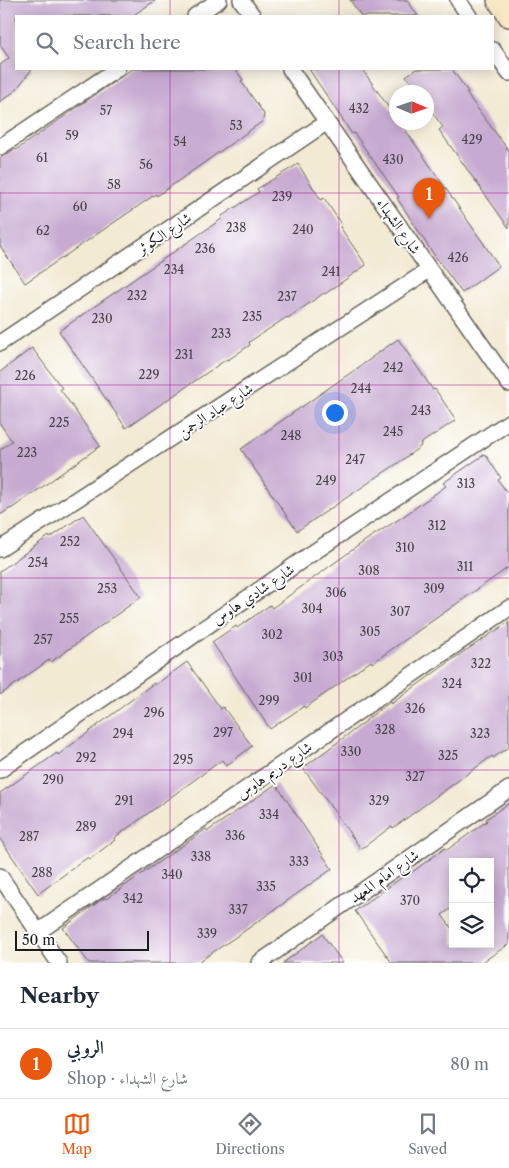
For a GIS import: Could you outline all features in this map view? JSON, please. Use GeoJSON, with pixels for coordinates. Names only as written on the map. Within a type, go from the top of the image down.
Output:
{"type":"FeatureCollection","features":[{"type":"Feature","properties":{"kind":"main road"},"geometry":{"type":"LineString","coordinates":[[498,0],[509,16]]}},
{"type":"Feature","properties":{"kind":"street"},"geometry":{"type":"LineString","coordinates":[[196,15],[219,0]]}},
{"type":"Feature","properties":{"kind":"street"},"geometry":{"type":"LineString","coordinates":[[241,0],[252,15]]}},
{"type":"Feature","properties":{"kind":"street"},"geometry":{"type":"LineString","coordinates":[[458,0],[468,15]]}},
{"type":"Feature","properties":{"kind":"street"},"geometry":{"type":"LineString","coordinates":[[494,51],[509,73]]}},
{"type":"Feature","properties":{"kind":"street"},"geometry":{"type":"LineString","coordinates":[[0,147],[116,70]]}},
{"type":"Feature","properties":{"kind":"street","name":"شارع الشهداء"},"geometry":{"type":"LineString","coordinates":[[291,70],[509,384]]}},
{"type":"Feature","properties":{"kind":"street","name":"شارع الكوثر"},"geometry":{"type":"LineString","coordinates":[[0,344],[327,122]]}},
{"type":"Feature","properties":{"kind":"street","name":"شارع عباد الرحمن"},"geometry":{"type":"LineString","coordinates":[[0,549],[429,270]]}},
{"type":"Feature","properties":{"kind":"street","name":"شارع شادي هاوس"},"geometry":{"type":"LineString","coordinates":[[0,770],[293,567],[509,422]]}},
{"type":"Feature","properties":{"kind":"street","name":"شارع دريم هاوس"},"geometry":{"type":"LineString","coordinates":[[38,932],[509,608]]}},
{"type":"Feature","properties":{"kind":"street","name":"شارع امام المعهد"},"geometry":{"type":"LineString","coordinates":[[259,963],[509,789]]}},
{"type":"Feature","properties":{"kind":"street"},"geometry":{"type":"LineString","coordinates":[[0,876],[59,963]]}},
{"type":"Feature","properties":{"kind":"building"},"geometry":{"type":"Polygon","coordinates":[[[0,0],[156,0],[134,15],[15,15],[15,70],[31,70],[15,91],[0,102],[0,65],[9,58],[0,45],[0,0]]]}},
{"type":"Feature","properties":{"kind":"building"},"geometry":{"type":"Polygon","coordinates":[[[350,0],[407,0],[417,15],[360,15],[350,0]]]}},
{"type":"Feature","properties":{"kind":"building"},"geometry":{"type":"Polygon","coordinates":[[[131,70],[236,70],[243,80],[241,81],[264,114],[263,121],[157,196],[156,194],[25,283],[0,246],[0,158],[16,150],[131,70]]]}},
{"type":"Feature","properties":{"kind":"building"},"geometry":{"type":"Polygon","coordinates":[[[310,70],[363,70],[389,108],[389,130],[406,130],[499,266],[462,293],[432,252],[397,198],[399,197],[354,133],[352,134],[310,70]]]}},
{"type":"Feature","properties":{"kind":"building"},"geometry":{"type":"Polygon","coordinates":[[[415,70],[453,70],[468,92],[466,93],[509,151],[509,228],[439,130],[443,127],[434,115],[434,85],[413,85],[406,76],[415,70]]]}},
{"type":"Feature","properties":{"kind":"building"},"geometry":{"type":"Polygon","coordinates":[[[298,164],[321,200],[324,198],[342,225],[340,227],[366,265],[325,294],[249,342],[250,345],[126,428],[59,331],[223,218],[222,216],[259,192],[257,189],[298,164]]]}},
{"type":"Feature","properties":{"kind":"building"},"geometry":{"type":"Polygon","coordinates":[[[398,339],[456,420],[420,444],[421,446],[398,463],[297,531],[241,449],[398,339]]]}},
{"type":"Feature","properties":{"kind":"building"},"geometry":{"type":"Polygon","coordinates":[[[32,348],[62,388],[60,389],[100,446],[0,515],[0,450],[12,441],[0,424],[0,372],[32,348]]]}},
{"type":"Feature","properties":{"kind":"building"},"geometry":{"type":"Polygon","coordinates":[[[485,454],[501,478],[498,480],[509,495],[509,567],[372,663],[371,661],[305,708],[304,706],[270,729],[212,642],[236,626],[237,628],[270,605],[272,608],[369,538],[446,486],[443,483],[485,454]]]}},
{"type":"Feature","properties":{"kind":"building"},"geometry":{"type":"Polygon","coordinates":[[[83,515],[141,597],[51,662],[49,660],[0,695],[0,571],[49,536],[50,538],[83,515]]]}},
{"type":"Feature","properties":{"kind":"building"},"geometry":{"type":"Polygon","coordinates":[[[509,622],[509,747],[493,758],[492,756],[361,849],[303,768],[390,702],[391,704],[456,657],[509,622]]]}},
{"type":"Feature","properties":{"kind":"building"},"geometry":{"type":"Polygon","coordinates":[[[187,662],[221,709],[223,707],[252,746],[226,766],[222,760],[114,838],[115,840],[90,859],[88,857],[38,894],[0,839],[0,793],[57,753],[58,755],[154,683],[155,685],[187,662]]]}},
{"type":"Feature","properties":{"kind":"building"},"geometry":{"type":"Polygon","coordinates":[[[276,784],[332,869],[197,963],[89,963],[63,928],[206,829],[208,831],[276,784]]]}},
{"type":"Feature","properties":{"kind":"building"},"geometry":{"type":"Polygon","coordinates":[[[509,803],[509,944],[481,963],[392,963],[355,911],[411,871],[445,848],[447,850],[487,821],[486,819],[509,803]]]}},
{"type":"Feature","properties":{"kind":"building"},"geometry":{"type":"Polygon","coordinates":[[[322,934],[343,963],[283,963],[322,934]]]}},
{"type":"Feature","properties":{"kind":"place","name":"الروبي"},"geometry":{"type":"Point","coordinates":[429,219]}}]}
